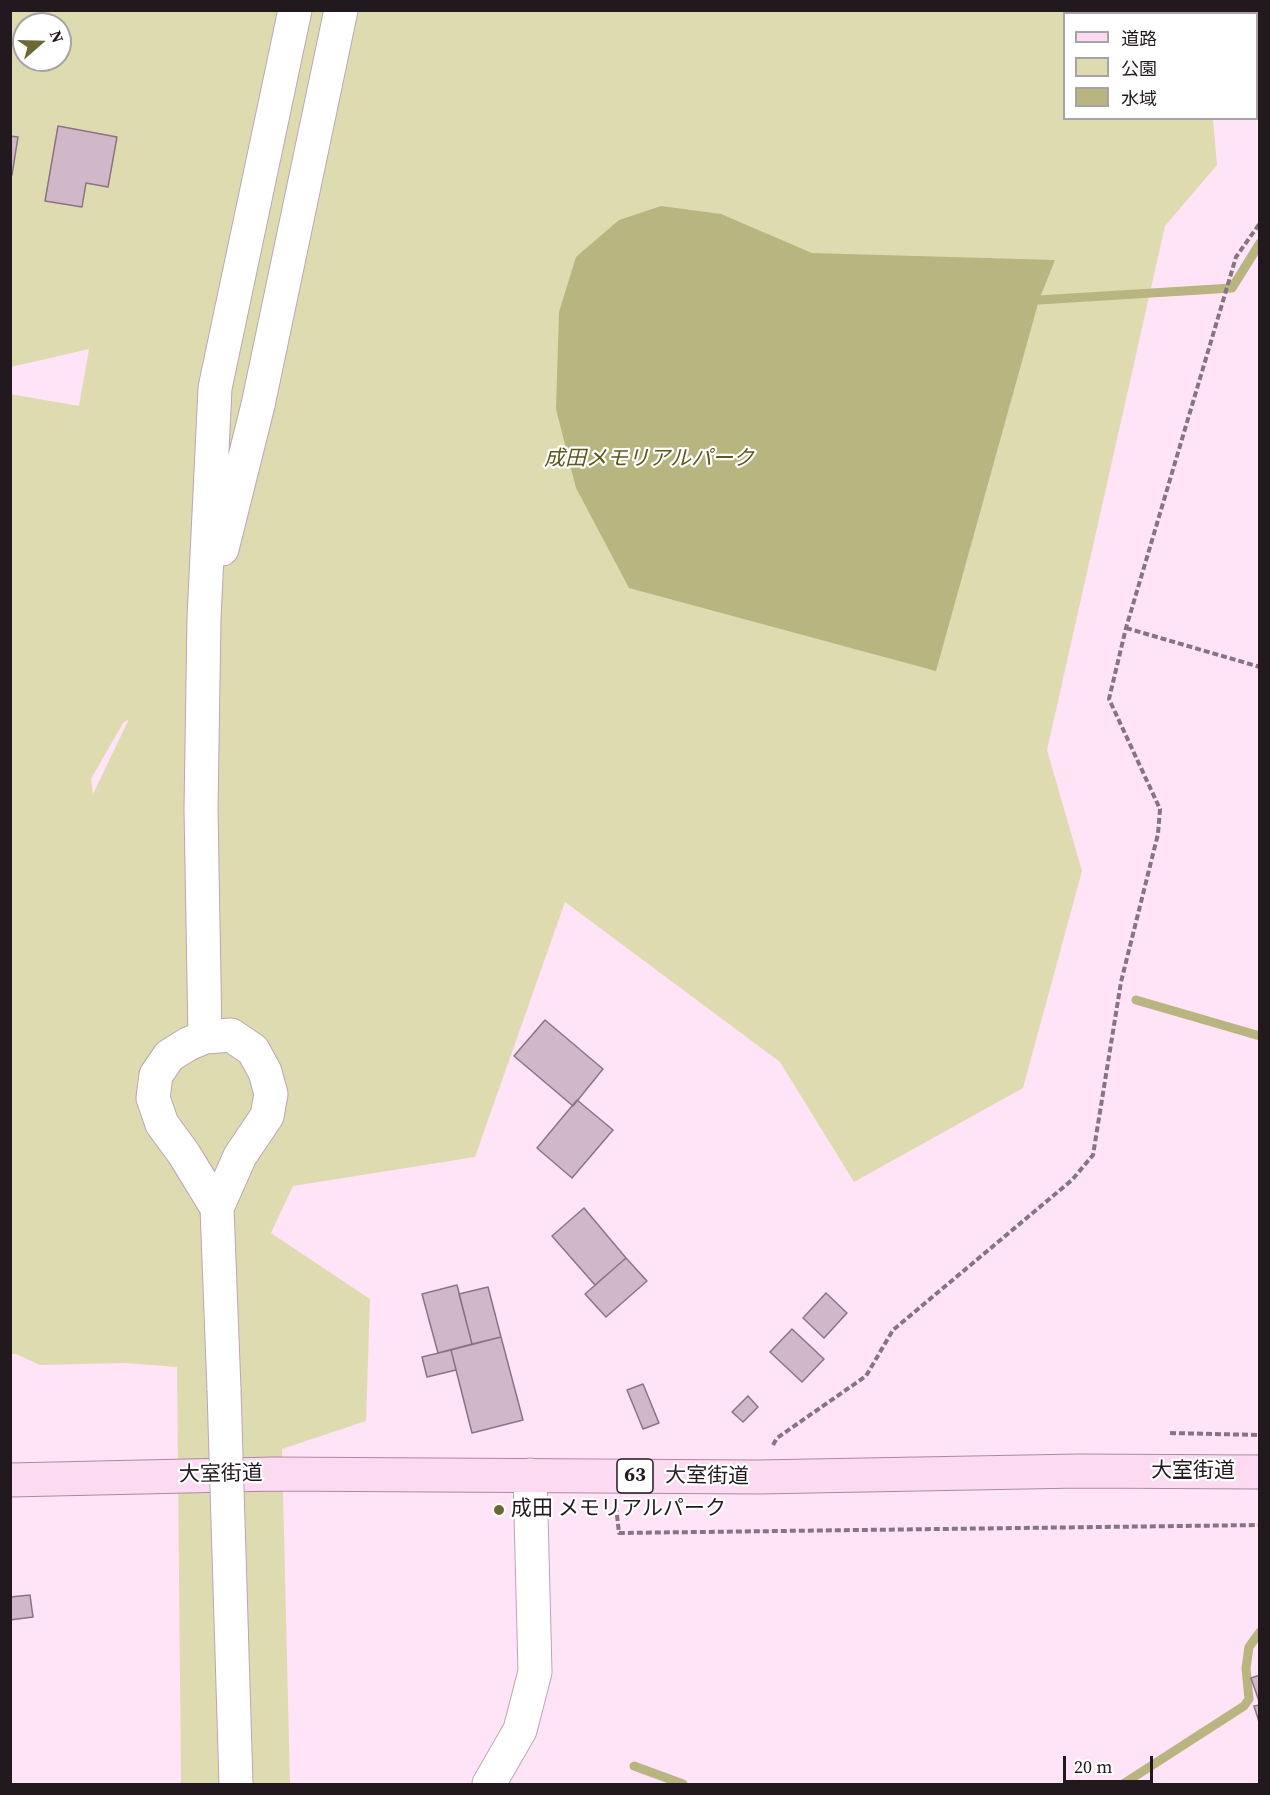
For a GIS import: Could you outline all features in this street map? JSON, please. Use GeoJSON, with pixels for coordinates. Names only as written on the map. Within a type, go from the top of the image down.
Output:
{"type":"FeatureCollection","features":[{"type":"Feature","properties":{"kind":"main road","name":"大室街道"},"geometry":{"type":"LineString","coordinates":[[10,1480],[274,1474],[758,1477],[1079,1471],[1260,1472]]}},
{"type":"Feature","properties":{"kind":"lane"},"geometry":{"type":"LineString","coordinates":[[206,1037],[201,809],[204,618],[215,388],[295,10]]}},
{"type":"Feature","properties":{"kind":"lane"},"geometry":{"type":"LineString","coordinates":[[204,618],[258,405],[341,10]]}},
{"type":"Feature","properties":{"kind":"lane"},"geometry":{"type":"LineString","coordinates":[[217,1208],[184,1154],[162,1124],[153,1098],[156,1075],[169,1056],[188,1044],[206,1037],[231,1035],[253,1050],[265,1072],[271,1094],[267,1116],[240,1156],[217,1208],[236,1785]]}},
{"type":"Feature","properties":{"kind":"lane"},"geometry":{"type":"LineString","coordinates":[[489,1785],[520,1730],[535,1672],[530,1475]]}},
{"type":"Feature","properties":{"kind":"path"},"geometry":{"type":"LineString","coordinates":[[758,1477],[777,1438],[866,1376],[893,1330],[1072,1180],[1093,1155],[1121,981],[1158,834],[1160,809],[1109,699],[1126,628],[1236,257],[1260,223]]}},
{"type":"Feature","properties":{"kind":"path"},"geometry":{"type":"LineString","coordinates":[[1126,628],[1260,667]]}},
{"type":"Feature","properties":{"kind":"path"},"geometry":{"type":"LineString","coordinates":[[1170,1433],[1260,1435]]}},
{"type":"Feature","properties":{"kind":"path"},"geometry":{"type":"LineString","coordinates":[[612,1476],[619,1533],[1260,1524]]}},
{"type":"Feature","properties":{"kind":"green space","name":"成田メモリアルパーク"},"geometry":{"type":"Polygon","coordinates":[[[11,11],[1206,12],[1063,12],[1063,120],[1213,120],[1217,165],[1165,226],[1047,750],[1082,871],[1023,1088],[854,1182],[780,1062],[565,902],[475,1157],[293,1186],[271,1233],[370,1299],[366,1421],[282,1449],[290,1784],[181,1784],[177,1367],[125,1363],[40,1365],[11,1354],[10,394],[79,406],[89,349],[11,367],[11,11]],[[127,720],[123,723],[91,779],[93,794],[127,720]]]}},
{"type":"Feature","properties":{"kind":"water"},"geometry":{"type":"Polygon","coordinates":[[[661,206],[721,214],[812,253],[1055,260],[1039,300],[936,671],[629,588],[576,488],[556,409],[559,312],[576,257],[619,220],[661,206]]]}},
{"type":"Feature","properties":{"kind":"building"},"geometry":{"type":"Polygon","coordinates":[[[58,126],[117,137],[108,187],[86,183],[82,207],[45,201],[58,126]]]}},
{"type":"Feature","properties":{"kind":"building"},"geometry":{"type":"Polygon","coordinates":[[[10,136],[18,137],[12,175],[10,174],[10,136]]]}},
{"type":"Feature","properties":{"kind":"building"},"geometry":{"type":"Polygon","coordinates":[[[545,1020],[603,1069],[573,1106],[514,1056],[545,1020]]]}},
{"type":"Feature","properties":{"kind":"building"},"geometry":{"type":"Polygon","coordinates":[[[577,1100],[613,1130],[572,1178],[537,1148],[577,1100]]]}},
{"type":"Feature","properties":{"kind":"building"},"geometry":{"type":"Polygon","coordinates":[[[584,1208],[626,1258],[595,1285],[552,1236],[584,1208]]]}},
{"type":"Feature","properties":{"kind":"building"},"geometry":{"type":"Polygon","coordinates":[[[626,1258],[647,1281],[606,1317],[585,1294],[626,1258]]]}},
{"type":"Feature","properties":{"kind":"building"},"geometry":{"type":"Polygon","coordinates":[[[457,1285],[472,1344],[438,1353],[422,1294],[457,1285]]]}},
{"type":"Feature","properties":{"kind":"building"},"geometry":{"type":"Polygon","coordinates":[[[488,1287],[501,1337],[472,1344],[459,1294],[488,1287]]]}},
{"type":"Feature","properties":{"kind":"building"},"geometry":{"type":"Polygon","coordinates":[[[826,1293],[847,1313],[824,1338],[803,1318],[826,1293]]]}},
{"type":"Feature","properties":{"kind":"building"},"geometry":{"type":"Polygon","coordinates":[[[792,1329],[824,1359],[802,1382],[770,1352],[792,1329]]]}},
{"type":"Feature","properties":{"kind":"building"},"geometry":{"type":"Polygon","coordinates":[[[501,1337],[523,1420],[472,1433],[451,1350],[501,1337]]]}},
{"type":"Feature","properties":{"kind":"building"},"geometry":{"type":"Polygon","coordinates":[[[451,1350],[456,1370],[427,1377],[422,1357],[451,1350]]]}},
{"type":"Feature","properties":{"kind":"building"},"geometry":{"type":"Polygon","coordinates":[[[643,1384],[659,1423],[643,1429],[627,1390],[643,1384]]]}},
{"type":"Feature","properties":{"kind":"building"},"geometry":{"type":"Polygon","coordinates":[[[748,1396],[758,1407],[743,1422],[732,1412],[748,1396]]]}},
{"type":"Feature","properties":{"kind":"building"},"geometry":{"type":"Polygon","coordinates":[[[30,1595],[33,1617],[10,1620],[10,1597],[30,1595]]]}},
{"type":"Feature","properties":{"kind":"building"},"geometry":{"type":"Polygon","coordinates":[[[1260,1675],[1260,1704],[1251,1678],[1260,1675]]]}},
{"type":"Feature","properties":{"kind":"building"},"geometry":{"type":"Polygon","coordinates":[[[1260,1705],[1260,1725],[1254,1706],[1260,1705]]]}},
{"type":"Feature","properties":{"kind":"waterway"},"geometry":{"type":"LineString","coordinates":[[1039,300],[1232,288],[1260,243]]}},
{"type":"Feature","properties":{"kind":"waterway"},"geometry":{"type":"LineString","coordinates":[[1136,1000],[1260,1036]]}},
{"type":"Feature","properties":{"kind":"waterway"},"geometry":{"type":"LineString","coordinates":[[1123,1784],[1244,1706],[1249,1699],[1246,1668],[1249,1647],[1260,1632]]}},
{"type":"Feature","properties":{"kind":"waterway"},"geometry":{"type":"LineString","coordinates":[[634,1766],[683,1784]]}},
{"type":"Feature","properties":{"kind":"place","name":"成田 メモリアルパーク"},"geometry":{"type":"Point","coordinates":[499,1510]}}]}
